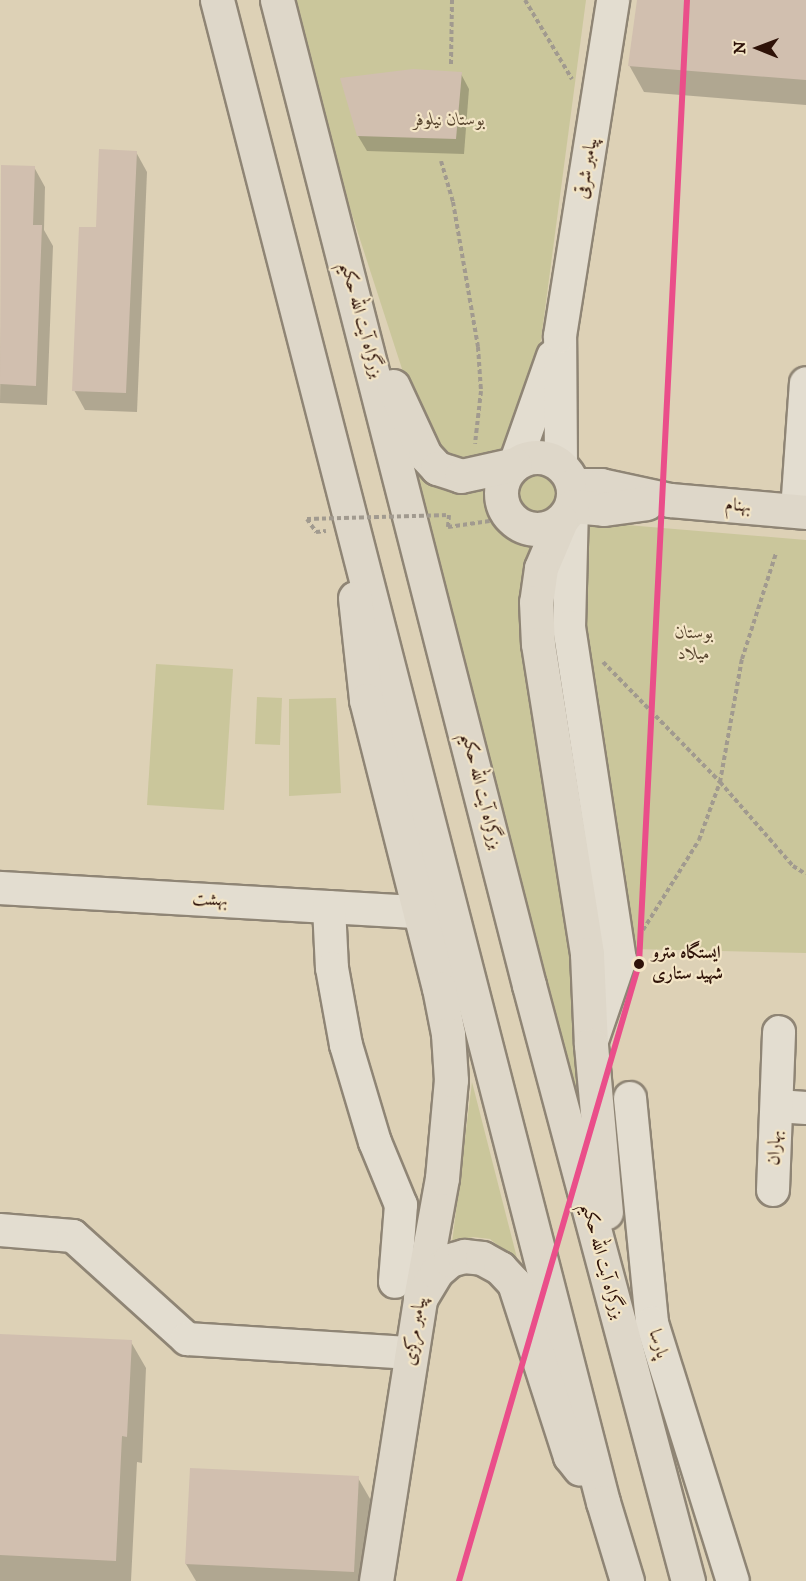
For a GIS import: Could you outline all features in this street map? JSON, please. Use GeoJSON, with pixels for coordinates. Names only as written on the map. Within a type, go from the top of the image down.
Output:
{"type":"FeatureCollection","features":[{"type":"Feature","properties":{"kind":"main road"},"geometry":{"type":"LineString","coordinates":[[216,0],[603,1502],[627,1581]]}},
{"type":"Feature","properties":{"kind":"main road","name":"بزرگراه آیت الله حکیم"},"geometry":{"type":"LineString","coordinates":[[277,0],[615,1309],[688,1581]]}},
{"type":"Feature","properties":{"kind":"main road"},"geometry":{"type":"LineString","coordinates":[[359,313],[425,455],[437,468],[461,476],[515,464]]}},
{"type":"Feature","properties":{"kind":"main road"},"geometry":{"type":"LineString","coordinates":[[538,456],[567,494],[542,529],[531,529],[521,526],[506,512],[501,491],[507,471],[526,458],[538,456]]}},
{"type":"Feature","properties":{"kind":"main road","name":"پیامبر مرکزی"},"geometry":{"type":"LineString","coordinates":[[342,483],[366,700],[439,988],[448,1034],[451,1080],[442,1178],[408,1290],[412,1353],[376,1581]]}},
{"type":"Feature","properties":{"kind":"main road"},"geometry":{"type":"LineString","coordinates":[[567,494],[541,568],[536,602],[538,644],[587,954],[591,1044],[615,1309]]}},
{"type":"Feature","properties":{"kind":"main road","name":"بهنام"},"geometry":{"type":"LineString","coordinates":[[567,494],[604,509],[670,500],[802,511]]}},
{"type":"Feature","properties":{"kind":"main road"},"geometry":{"type":"LineString","coordinates":[[408,1290],[450,1260],[464,1256],[482,1258],[500,1268],[514,1283],[570,1456],[603,1502]]}},
{"type":"Feature","properties":{"kind":"street","name":"پیامبر شرقی"},"geometry":{"type":"LineString","coordinates":[[515,464],[560,336],[613,0]]}},
{"type":"Feature","properties":{"kind":"street","name":"پیامبر شرقی"},"geometry":{"type":"LineString","coordinates":[[560,336],[567,494],[569,627],[620,959]]}},
{"type":"Feature","properties":{"kind":"street"},"geometry":{"type":"LineString","coordinates":[[802,511],[806,383]]}},
{"type":"Feature","properties":{"kind":"street","name":"بهشت"},"geometry":{"type":"LineString","coordinates":[[0,888],[420,912]]}},
{"type":"Feature","properties":{"kind":"street"},"geometry":{"type":"LineString","coordinates":[[329,907],[332,968],[346,1044],[375,1142],[401,1205],[408,1290]]}},
{"type":"Feature","properties":{"kind":"street"},"geometry":{"type":"LineString","coordinates":[[591,1044],[620,959]]}},
{"type":"Feature","properties":{"kind":"street","name":"بهاران"},"geometry":{"type":"LineString","coordinates":[[773,1190],[791,1107],[779,1032]]}},
{"type":"Feature","properties":{"kind":"street","name":"پارسا"},"geometry":{"type":"LineString","coordinates":[[630,1098],[652,1323],[733,1581]]}},
{"type":"Feature","properties":{"kind":"street"},"geometry":{"type":"LineString","coordinates":[[0,1230],[73,1236],[187,1340],[412,1353]]}},
{"type":"Feature","properties":{"kind":"path"},"geometry":{"type":"LineString","coordinates":[[450,64],[452,0]]}},
{"type":"Feature","properties":{"kind":"path"},"geometry":{"type":"LineString","coordinates":[[525,0],[573,82]]}},
{"type":"Feature","properties":{"kind":"path"},"geometry":{"type":"LineString","coordinates":[[441,161],[453,202],[478,347],[481,391],[475,447]]}},
{"type":"Feature","properties":{"kind":"path"},"geometry":{"type":"LineString","coordinates":[[316,532],[307,519],[449,515],[448,527],[490,521]]}},
{"type":"Feature","properties":{"kind":"path"},"geometry":{"type":"LineString","coordinates":[[620,959],[651,919],[699,840],[720,782],[742,660],[776,553]]}},
{"type":"Feature","properties":{"kind":"path"},"geometry":{"type":"LineString","coordinates":[[601,659],[720,782],[793,866],[806,874]]}},
{"type":"Feature","properties":{"kind":"green space","name":"بوستان نیلوفر"},"geometry":{"type":"Polygon","coordinates":[[[291,0],[586,0],[538,362],[511,443],[494,460],[439,460],[404,375],[320,116],[291,0]]]}},
{"type":"Feature","properties":{"kind":"green space"},"geometry":{"type":"Polygon","coordinates":[[[409,455],[496,475],[492,491],[495,508],[503,520],[522,537],[547,539],[528,566],[520,588],[518,611],[573,960],[595,1179],[409,455]]]}},
{"type":"Feature","properties":{"kind":"green space"},"geometry":{"type":"Polygon","coordinates":[[[531,463],[549,463],[568,482],[550,522],[541,524],[523,520],[510,506],[508,498],[510,480],[531,463]]]}},
{"type":"Feature","properties":{"kind":"green space","name":"بوستان میلاد"},"geometry":{"type":"Polygon","coordinates":[[[591,522],[806,540],[806,953],[631,949],[585,683],[579,562],[591,522]]]}},
{"type":"Feature","properties":{"kind":"green space"},"geometry":{"type":"Polygon","coordinates":[[[156,664],[233,669],[224,810],[147,805],[156,664]]]}},
{"type":"Feature","properties":{"kind":"green space"},"geometry":{"type":"Polygon","coordinates":[[[257,697],[282,698],[280,745],[255,744],[257,697]]]}},
{"type":"Feature","properties":{"kind":"green space"},"geometry":{"type":"Polygon","coordinates":[[[336,698],[341,793],[289,796],[289,699],[336,698]]]}},
{"type":"Feature","properties":{"kind":"green space"},"geometry":{"type":"Polygon","coordinates":[[[472,1082],[518,1262],[490,1239],[473,1237],[452,1243],[472,1082]]]}},
{"type":"Feature","properties":{"kind":"building"},"geometry":{"type":"Polygon","coordinates":[[[637,0],[806,0],[806,80],[628,66],[637,0]]]}},
{"type":"Feature","properties":{"kind":"building"},"geometry":{"type":"Polygon","coordinates":[[[413,69],[462,72],[456,139],[357,136],[340,78],[413,69]]]}},
{"type":"Feature","properties":{"kind":"building"},"geometry":{"type":"Polygon","coordinates":[[[99,149],[137,151],[126,393],[72,391],[79,227],[96,227],[99,149]]]}},
{"type":"Feature","properties":{"kind":"building"},"geometry":{"type":"Polygon","coordinates":[[[1,165],[35,166],[33,225],[42,225],[36,386],[0,384],[1,165]]]}},
{"type":"Feature","properties":{"kind":"building"},"geometry":{"type":"Polygon","coordinates":[[[0,1334],[132,1340],[127,1437],[122,1436],[116,1561],[0,1555],[0,1334]]]}},
{"type":"Feature","properties":{"kind":"building"},"geometry":{"type":"Polygon","coordinates":[[[190,1468],[359,1476],[354,1572],[185,1564],[190,1468]]]}},
{"type":"Feature","properties":{"kind":"transit line"},"geometry":{"type":"LineString","coordinates":[[459,1581],[639,964],[687,0]]}},
{"type":"Feature","properties":{"kind":"place","name":"ایستگاه مترو شهید ستاری"},"geometry":{"type":"Point","coordinates":[639,964]}}]}
